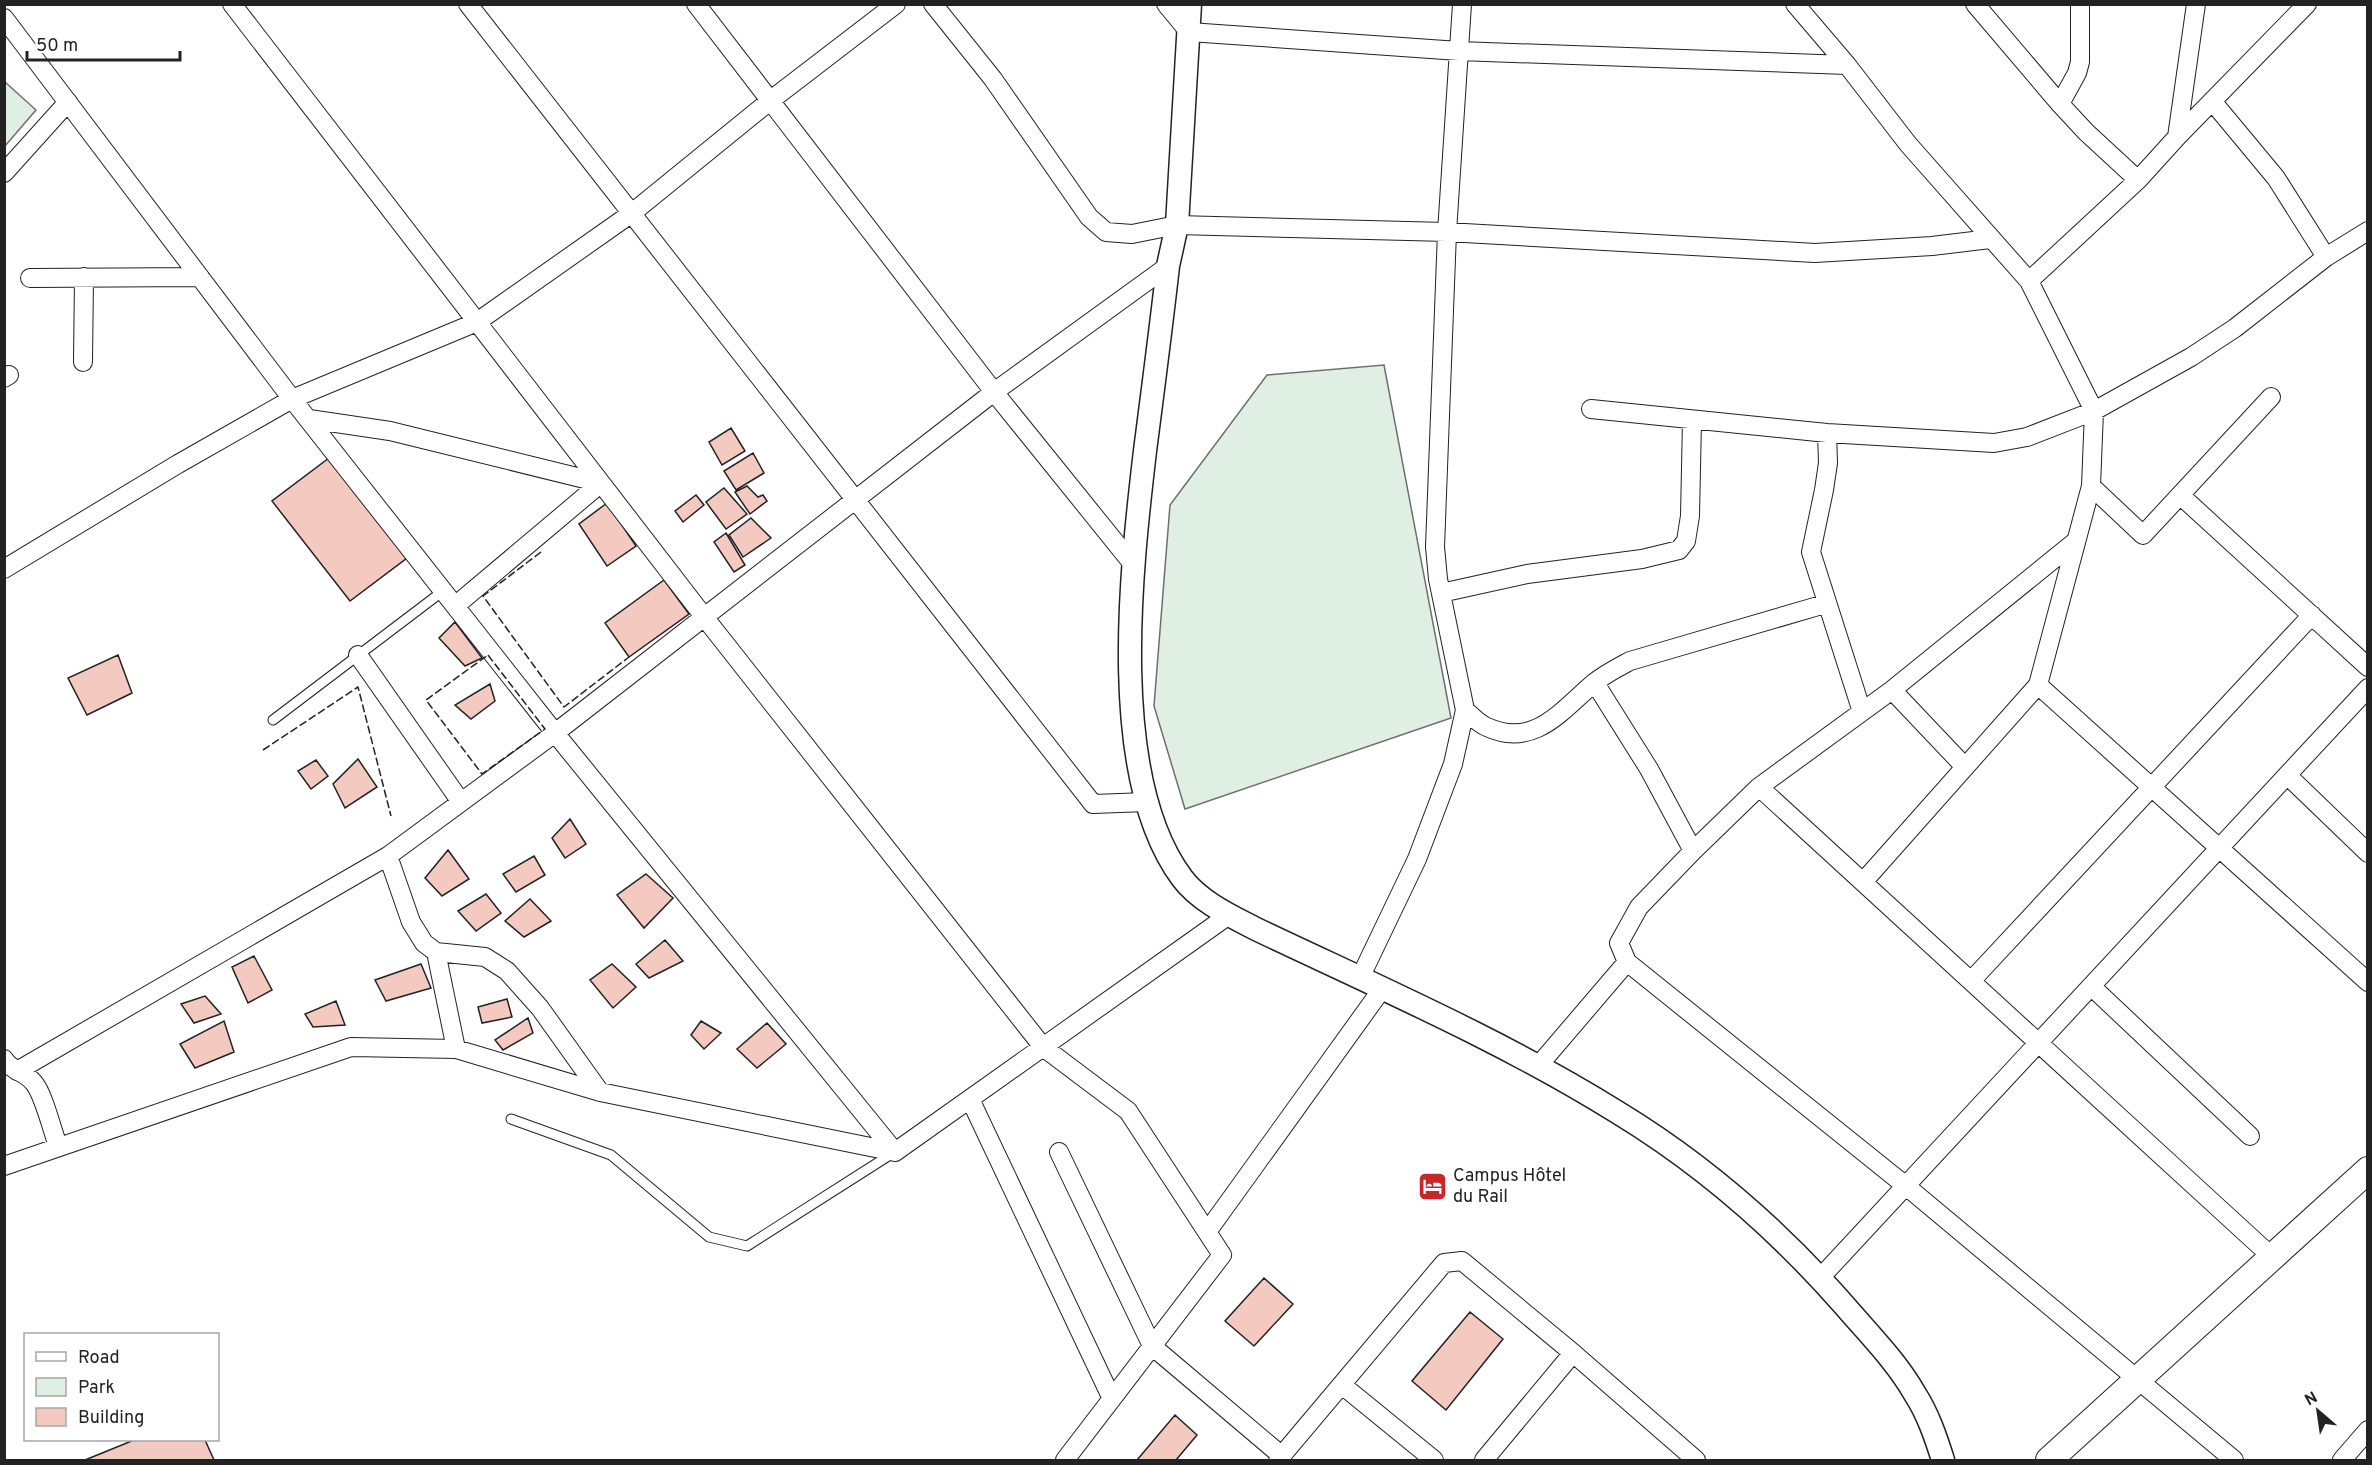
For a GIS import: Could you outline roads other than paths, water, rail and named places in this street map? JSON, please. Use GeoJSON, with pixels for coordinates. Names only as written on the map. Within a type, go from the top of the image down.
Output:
{"type":"FeatureCollection","features":[{"type":"Feature","properties":{"kind":"main road"},"geometry":{"type":"LineString","coordinates":[[2049,1461],[2139,1381],[2271,1256],[2366,1174]]}},
{"type":"Feature","properties":{"kind":"street"},"geometry":{"type":"LineString","coordinates":[[232,4],[705,618],[1043,1047],[1128,1111],[1222,1255],[1065,1461]]}},
{"type":"Feature","properties":{"kind":"street"},"geometry":{"type":"LineString","coordinates":[[468,4],[1093,804],[1147,802]]}},
{"type":"Feature","properties":{"kind":"street"},"geometry":{"type":"LineString","coordinates":[[696,4],[994,392],[1132,563]]}},
{"type":"Feature","properties":{"kind":"street"},"geometry":{"type":"LineString","coordinates":[[4,569],[178,464],[292,399],[477,322],[632,213],[771,100],[896,4]]}},
{"type":"Feature","properties":{"kind":"street"},"geometry":{"type":"LineString","coordinates":[[933,4],[993,79],[1089,217],[1106,232],[1132,234],[1177,225],[1447,232],[1815,252],[1932,246],[1990,238]]}},
{"type":"Feature","properties":{"kind":"street"},"geometry":{"type":"LineString","coordinates":[[1166,4],[1188,32],[1459,51],[1847,64]]}},
{"type":"Feature","properties":{"kind":"street"},"geometry":{"type":"LineString","coordinates":[[1190,4],[1177,225],[1168,266],[1132,563],[1130,653],[1134,739],[1147,802],[1158,835],[1183,879],[1215,907],[1539,1065],[1619,1113],[1696,1166],[1748,1210],[1820,1278],[1893,1361],[1916,1395],[1934,1432],[1943,1461]]}},
{"type":"Feature","properties":{"kind":"street"},"geometry":{"type":"LineString","coordinates":[[1360,978],[1418,859],[1453,764],[1465,710],[1441,593],[1435,547],[1447,232],[1462,4]]}},
{"type":"Feature","properties":{"kind":"street"},"geometry":{"type":"LineString","coordinates":[[1795,4],[1847,64],[1908,144],[2029,281],[2094,411],[2091,486],[2038,685],[1863,882]]}},
{"type":"Feature","properties":{"kind":"street"},"geometry":{"type":"LineString","coordinates":[[1975,4],[2060,104],[2086,132],[2138,180]]}},
{"type":"Feature","properties":{"kind":"street"},"geometry":{"type":"LineString","coordinates":[[2060,104],[2077,73],[2080,62],[2080,4]]}},
{"type":"Feature","properties":{"kind":"street"},"geometry":{"type":"LineString","coordinates":[[2176,137],[2196,4]]}},
{"type":"Feature","properties":{"kind":"street"},"geometry":{"type":"LineString","coordinates":[[2029,281],[2138,180],[2176,137],[2307,4]]}},
{"type":"Feature","properties":{"kind":"street"},"geometry":{"type":"LineString","coordinates":[[4,18],[292,399],[555,733],[895,1152]]}},
{"type":"Feature","properties":{"kind":"street"},"geometry":{"type":"LineString","coordinates":[[2212,101],[2276,178],[2325,256]]}},
{"type":"Feature","properties":{"kind":"street"},"geometry":{"type":"LineString","coordinates":[[4,173],[68,102]]}},
{"type":"Feature","properties":{"kind":"street"},"geometry":{"type":"LineString","coordinates":[[1591,410],[1827,433],[1994,443],[2027,437],[2094,411],[2208,345],[2235,328],[2325,256],[2367,231]]}},
{"type":"Feature","properties":{"kind":"street"},"geometry":{"type":"LineString","coordinates":[[58,1146],[36,1085],[29,1077],[10,1065],[388,855],[555,733],[994,392],[1168,266]]}},
{"type":"Feature","properties":{"kind":"street"},"geometry":{"type":"LineString","coordinates":[[30,278],[200,277]]}},
{"type":"Feature","properties":{"kind":"street"},"geometry":{"type":"LineString","coordinates":[[83,362],[84,278]]}},
{"type":"Feature","properties":{"kind":"street"},"geometry":{"type":"LineString","coordinates":[[2091,486],[2144,535],[2271,397]]}},
{"type":"Feature","properties":{"kind":"street"},"geometry":{"type":"LineString","coordinates":[[309,419],[390,430],[601,483]]}},
{"type":"Feature","properties":{"kind":"street"},"geometry":{"type":"LineString","coordinates":[[1441,593],[1527,574],[1642,559],[1679,550],[1686,541],[1690,516],[1692,420]]}},
{"type":"Feature","properties":{"kind":"street"},"geometry":{"type":"LineString","coordinates":[[1827,433],[1828,463],[1810,552],[1862,712]]}},
{"type":"Feature","properties":{"kind":"street"},"geometry":{"type":"LineString","coordinates":[[455,606],[601,483]]}},
{"type":"Feature","properties":{"kind":"street"},"geometry":{"type":"LineString","coordinates":[[2180,495],[2367,667]]}},
{"type":"Feature","properties":{"kind":"street"},"geometry":{"type":"LineString","coordinates":[[2076,541],[1892,690],[1759,787],[1693,850],[1639,907],[1619,943],[1628,962],[1906,1186],[2234,1461]]}},
{"type":"Feature","properties":{"kind":"street"},"geometry":{"type":"LineString","coordinates":[[1465,710],[1486,727],[1507,733],[1534,731],[1551,722],[1611,671],[1630,661],[1826,604]]}},
{"type":"Feature","properties":{"kind":"street"},"geometry":{"type":"LineString","coordinates":[[1971,981],[2312,615]]}},
{"type":"Feature","properties":{"kind":"street"},"geometry":{"type":"LineString","coordinates":[[358,655],[461,802]]}},
{"type":"Feature","properties":{"kind":"street"},"geometry":{"type":"LineString","coordinates":[[1595,683],[1649,769],[1693,850]]}},
{"type":"Feature","properties":{"kind":"street"},"geometry":{"type":"LineString","coordinates":[[2038,685],[2367,982]]}},
{"type":"Feature","properties":{"kind":"street"},"geometry":{"type":"LineString","coordinates":[[1820,1278],[2367,688]]}},
{"type":"Feature","properties":{"kind":"street"},"geometry":{"type":"LineString","coordinates":[[1892,690],[1965,767]]}},
{"type":"Feature","properties":{"kind":"street"},"geometry":{"type":"LineString","coordinates":[[2287,775],[2367,853]]}},
{"type":"Feature","properties":{"kind":"street"},"geometry":{"type":"LineString","coordinates":[[1759,787],[2271,1256]]}},
{"type":"Feature","properties":{"kind":"street"},"geometry":{"type":"LineString","coordinates":[[388,855],[418,937],[436,952],[485,957],[507,971],[540,1008],[600,1092]]}},
{"type":"Feature","properties":{"kind":"street"},"geometry":{"type":"LineString","coordinates":[[4,1166],[351,1047],[456,1049],[600,1092],[895,1152],[1229,915]]}},
{"type":"Feature","properties":{"kind":"street"},"geometry":{"type":"LineString","coordinates":[[436,952],[456,1049]]}},
{"type":"Feature","properties":{"kind":"street"},"geometry":{"type":"LineString","coordinates":[[1539,1065],[1628,962]]}},
{"type":"Feature","properties":{"kind":"street"},"geometry":{"type":"LineString","coordinates":[[2091,986],[2250,1136]]}},
{"type":"Feature","properties":{"kind":"street"},"geometry":{"type":"LineString","coordinates":[[1207,1232],[1382,989]]}},
{"type":"Feature","properties":{"kind":"street"},"geometry":{"type":"LineString","coordinates":[[970,1099],[1112,1399]]}},
{"type":"Feature","properties":{"kind":"street"},"geometry":{"type":"LineString","coordinates":[[1059,1152],[1152,1346],[1280,1459],[1444,1263],[1462,1261],[1573,1353],[1695,1461]]}},
{"type":"Feature","properties":{"kind":"street"},"geometry":{"type":"LineString","coordinates":[[1484,1461],[1573,1353]]}},
{"type":"Feature","properties":{"kind":"street"},"geometry":{"type":"LineString","coordinates":[[1342,1385],[1434,1461]]}},
{"type":"Feature","properties":{"kind":"street"},"geometry":{"type":"LineString","coordinates":[[2342,1461],[2367,1430]]}},
{"type":"Feature","properties":{"kind":"lane"},"geometry":{"type":"LineString","coordinates":[[273,720],[443,591]]}},
{"type":"Feature","properties":{"kind":"lane"},"geometry":{"type":"LineString","coordinates":[[511,1119],[611,1155],[709,1236],[747,1246],[895,1152]]}},
{"type":"Feature","properties":{"kind":"place","name":"Campus Hôtel du Rail"},"geometry":{"type":"Point","coordinates":[1432,1186]}}]}
